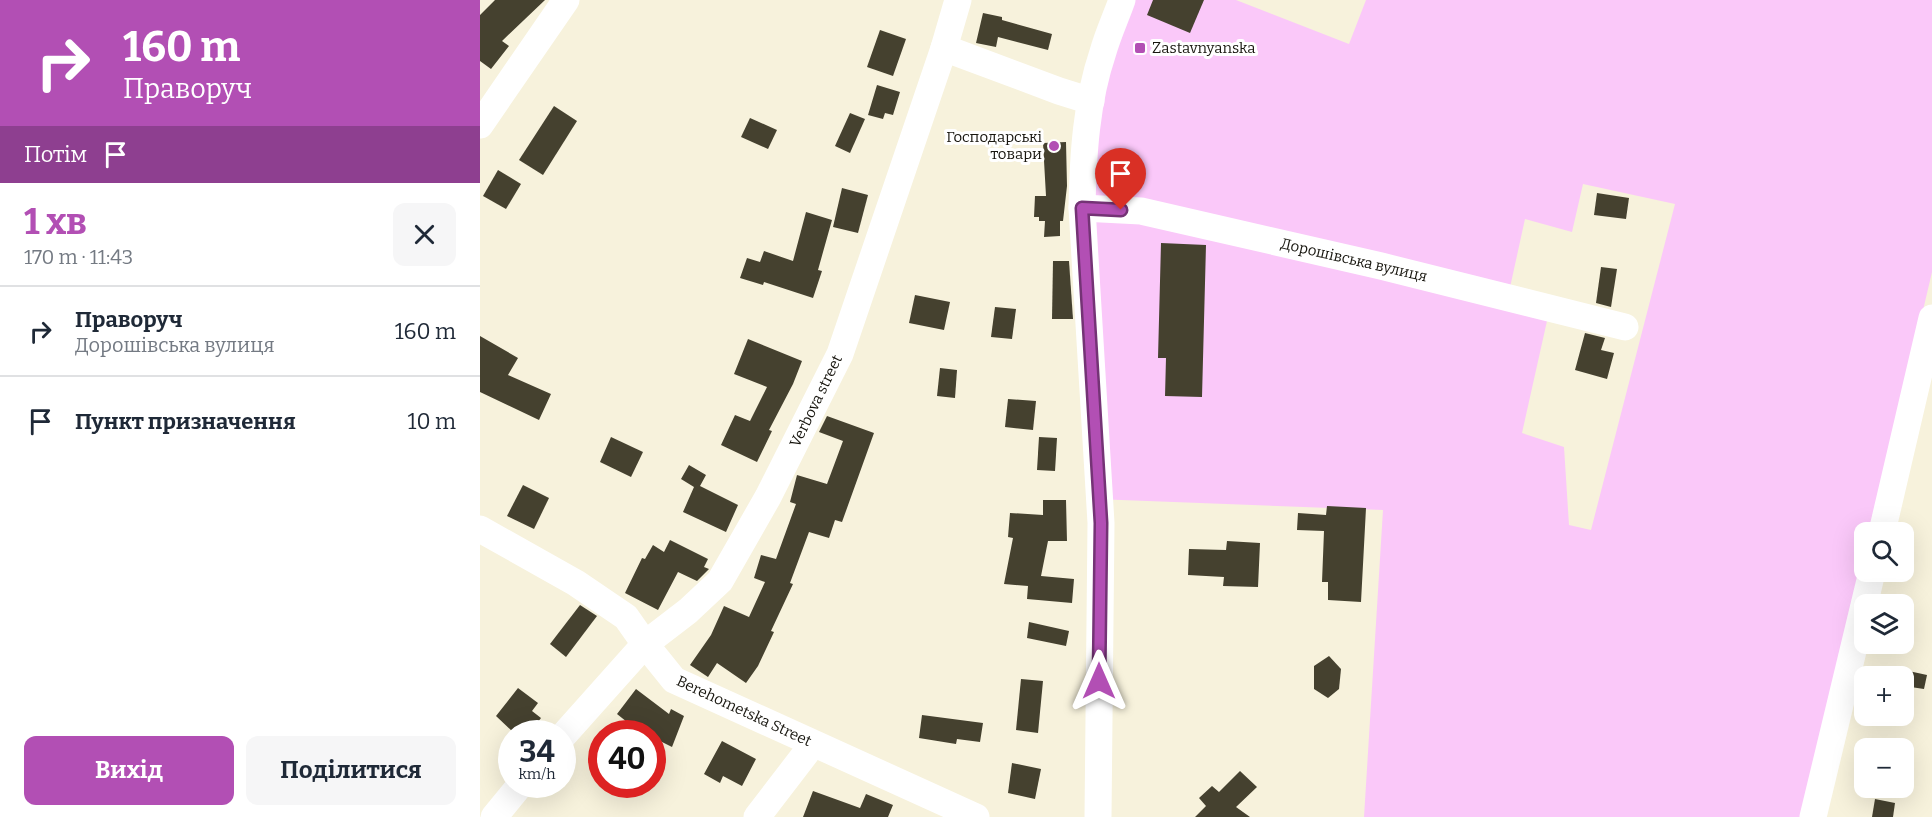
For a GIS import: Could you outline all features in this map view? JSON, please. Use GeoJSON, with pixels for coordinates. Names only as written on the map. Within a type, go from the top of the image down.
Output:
{"type":"FeatureCollection","features":[{"type":"Feature","properties":{"kind":"street"},"geometry":{"type":"LineString","coordinates":[[485,106],[566,0]]}},
{"type":"Feature","properties":{"kind":"street","name":"Verbova street"},"geometry":{"type":"LineString","coordinates":[[576,720],[645,644],[688,611],[720,581],[778,477],[840,354],[944,48],[958,0]]}},
{"type":"Feature","properties":{"kind":"street"},"geometry":{"type":"LineString","coordinates":[[1098,817],[1101,523],[1082,208],[1083,168],[1091,100],[1102,54],[1122,0]]}},
{"type":"Feature","properties":{"kind":"street"},"geometry":{"type":"LineString","coordinates":[[944,48],[1059,91],[1091,100]]}},
{"type":"Feature","properties":{"kind":"street","name":"Дорошівська вулиця"},"geometry":{"type":"LineString","coordinates":[[1082,208],[1141,211],[1381,266],[1624,327]]}},
{"type":"Feature","properties":{"kind":"street"},"geometry":{"type":"LineString","coordinates":[[1884,522],[1932,318]]}},
{"type":"Feature","properties":{"kind":"street","name":"Berehometska Street"},"geometry":{"type":"LineString","coordinates":[[480,530],[576,583],[626,617],[674,680],[976,817]]}},
{"type":"Feature","properties":{"kind":"street"},"geometry":{"type":"LineString","coordinates":[[1813,817],[1870,582]]}},
{"type":"Feature","properties":{"kind":"street"},"geometry":{"type":"LineString","coordinates":[[757,817],[813,744]]}},
{"type":"Feature","properties":{"kind":"street"},"geometry":{"type":"LineString","coordinates":[[494,817],[510,798]]}},
{"type":"Feature","properties":{"kind":"shaded area"},"geometry":{"type":"Polygon","coordinates":[[[1128,0],[1236,0],[1349,44],[1366,0],[1932,0],[1932,272],[1873,522],[1854,522],[1854,582],[1859,582],[1856,594],[1854,594],[1854,604],[1806,817],[1364,817],[1383,510],[1095,499],[1083,110],[1128,0]],[[1583,184],[1572,232],[1525,219],[1509,292],[1551,303],[1522,433],[1564,447],[1569,525],[1591,530],[1675,204],[1583,184]]]}},
{"type":"Feature","properties":{"kind":"building"},"geometry":{"type":"Polygon","coordinates":[[[495,0],[545,0],[502,41],[509,46],[491,69],[480,61],[480,15],[495,0]]]}},
{"type":"Feature","properties":{"kind":"building"},"geometry":{"type":"Polygon","coordinates":[[[1153,0],[1204,0],[1190,33],[1147,15],[1153,0]]]}},
{"type":"Feature","properties":{"kind":"building"},"geometry":{"type":"Polygon","coordinates":[[[983,13],[1052,34],[1048,50],[998,37],[996,47],[976,43],[983,13]]]}},
{"type":"Feature","properties":{"kind":"building"},"geometry":{"type":"Polygon","coordinates":[[[880,30],[906,39],[893,76],[867,67],[880,30]]]}},
{"type":"Feature","properties":{"kind":"building"},"geometry":{"type":"Polygon","coordinates":[[[877,85],[900,92],[893,115],[885,113],[883,119],[868,115],[877,85]]]}},
{"type":"Feature","properties":{"kind":"building"},"geometry":{"type":"Polygon","coordinates":[[[554,106],[577,121],[543,175],[519,160],[554,106]]]}},
{"type":"Feature","properties":{"kind":"building"},"geometry":{"type":"Polygon","coordinates":[[[850,113],[865,119],[850,153],[835,146],[850,113]]]}},
{"type":"Feature","properties":{"kind":"building"},"geometry":{"type":"Polygon","coordinates":[[[750,118],[777,130],[768,149],[741,137],[750,118]]]}},
{"type":"Feature","properties":{"kind":"building"},"geometry":{"type":"Polygon","coordinates":[[[1066,142],[1067,186],[1063,221],[1060,221],[1060,236],[1044,237],[1045,221],[1039,221],[1039,217],[1034,217],[1035,196],[1046,196],[1043,143],[1066,142]]]}},
{"type":"Feature","properties":{"kind":"building"},"geometry":{"type":"Polygon","coordinates":[[[498,170],[521,184],[506,209],[483,196],[498,170]]]}},
{"type":"Feature","properties":{"kind":"building"},"geometry":{"type":"Polygon","coordinates":[[[842,188],[868,195],[858,233],[833,227],[842,188]]]}},
{"type":"Feature","properties":{"kind":"building"},"geometry":{"type":"Polygon","coordinates":[[[1597,193],[1629,198],[1626,219],[1594,215],[1597,193]]]}},
{"type":"Feature","properties":{"kind":"building"},"geometry":{"type":"Polygon","coordinates":[[[806,212],[832,220],[818,270],[822,271],[813,298],[764,282],[763,285],[740,278],[747,258],[760,262],[764,251],[793,261],[806,212]]]}},
{"type":"Feature","properties":{"kind":"building"},"geometry":{"type":"Polygon","coordinates":[[[1161,243],[1206,245],[1202,397],[1165,396],[1166,358],[1158,358],[1161,243]]]}},
{"type":"Feature","properties":{"kind":"building"},"geometry":{"type":"Polygon","coordinates":[[[1053,261],[1069,261],[1073,319],[1052,319],[1053,261]]]}},
{"type":"Feature","properties":{"kind":"building"},"geometry":{"type":"Polygon","coordinates":[[[1601,267],[1617,269],[1611,307],[1596,303],[1601,267]]]}},
{"type":"Feature","properties":{"kind":"building"},"geometry":{"type":"Polygon","coordinates":[[[915,295],[950,302],[944,330],[909,323],[915,295]]]}},
{"type":"Feature","properties":{"kind":"building"},"geometry":{"type":"Polygon","coordinates":[[[995,307],[1016,309],[1012,339],[991,337],[995,307]]]}},
{"type":"Feature","properties":{"kind":"building"},"geometry":{"type":"Polygon","coordinates":[[[1585,333],[1605,338],[1601,350],[1614,353],[1607,379],[1575,370],[1585,333]]]}},
{"type":"Feature","properties":{"kind":"building"},"geometry":{"type":"Polygon","coordinates":[[[480,336],[518,358],[508,375],[551,394],[539,420],[480,392],[480,336]]]}},
{"type":"Feature","properties":{"kind":"building"},"geometry":{"type":"Polygon","coordinates":[[[748,339],[802,361],[793,384],[769,430],[772,431],[757,462],[721,445],[735,415],[750,421],[767,387],[734,374],[748,339]]]}},
{"type":"Feature","properties":{"kind":"building"},"geometry":{"type":"Polygon","coordinates":[[[940,368],[957,370],[955,398],[937,396],[940,368]]]}},
{"type":"Feature","properties":{"kind":"building"},"geometry":{"type":"Polygon","coordinates":[[[1008,399],[1036,401],[1033,430],[1005,427],[1008,399]]]}},
{"type":"Feature","properties":{"kind":"building"},"geometry":{"type":"Polygon","coordinates":[[[827,416],[874,433],[842,522],[835,520],[829,538],[809,532],[790,583],[793,584],[771,631],[774,632],[758,666],[746,683],[717,663],[708,677],[690,665],[711,635],[724,606],[749,617],[765,582],[754,578],[761,555],[776,559],[796,504],[790,502],[797,475],[827,484],[843,441],[819,432],[827,416]]]}},
{"type":"Feature","properties":{"kind":"building"},"geometry":{"type":"Polygon","coordinates":[[[611,437],[643,452],[631,477],[600,462],[611,437]]]}},
{"type":"Feature","properties":{"kind":"building"},"geometry":{"type":"Polygon","coordinates":[[[1039,437],[1057,438],[1055,471],[1037,470],[1039,437]]]}},
{"type":"Feature","properties":{"kind":"building"},"geometry":{"type":"Polygon","coordinates":[[[689,465],[706,475],[700,486],[738,505],[726,532],[683,512],[694,487],[681,479],[689,465]]]}},
{"type":"Feature","properties":{"kind":"building"},"geometry":{"type":"Polygon","coordinates":[[[523,485],[549,498],[534,529],[507,516],[523,485]]]}},
{"type":"Feature","properties":{"kind":"building"},"geometry":{"type":"Polygon","coordinates":[[[1043,500],[1066,500],[1067,541],[1048,541],[1041,576],[1074,579],[1072,603],[1027,599],[1028,586],[1004,584],[1013,538],[1008,537],[1010,513],[1043,515],[1043,500]]]}},
{"type":"Feature","properties":{"kind":"building"},"geometry":{"type":"Polygon","coordinates":[[[1327,506],[1366,508],[1361,602],[1328,600],[1328,582],[1322,582],[1324,531],[1297,530],[1298,513],[1326,515],[1327,506]]]}},
{"type":"Feature","properties":{"kind":"building"},"geometry":{"type":"Polygon","coordinates":[[[670,540],[708,559],[704,567],[709,569],[697,581],[678,572],[658,610],[625,593],[642,558],[645,559],[653,545],[664,552],[670,540]]]}},
{"type":"Feature","properties":{"kind":"building"},"geometry":{"type":"Polygon","coordinates":[[[1227,541],[1260,543],[1258,587],[1223,586],[1224,577],[1188,575],[1189,549],[1226,550],[1227,541]]]}},
{"type":"Feature","properties":{"kind":"building"},"geometry":{"type":"Polygon","coordinates":[[[580,605],[597,616],[566,657],[550,644],[580,605]]]}},
{"type":"Feature","properties":{"kind":"building"},"geometry":{"type":"Polygon","coordinates":[[[1029,622],[1069,631],[1066,646],[1027,638],[1029,622]]]}},
{"type":"Feature","properties":{"kind":"building"},"geometry":{"type":"Polygon","coordinates":[[[1329,656],[1341,669],[1339,689],[1328,698],[1314,689],[1314,666],[1329,656]]]}},
{"type":"Feature","properties":{"kind":"building"},"geometry":{"type":"Polygon","coordinates":[[[1914,672],[1927,675],[1924,689],[1914,688],[1914,672]]]}},
{"type":"Feature","properties":{"kind":"building"},"geometry":{"type":"Polygon","coordinates":[[[1021,679],[1043,681],[1038,733],[1016,730],[1021,679]]]}},
{"type":"Feature","properties":{"kind":"building"},"geometry":{"type":"Polygon","coordinates":[[[518,688],[538,703],[532,711],[541,718],[540,720],[500,720],[496,716],[518,688]]]}},
{"type":"Feature","properties":{"kind":"building"},"geometry":{"type":"Polygon","coordinates":[[[636,689],[669,714],[671,709],[684,716],[672,747],[666,744],[666,720],[624,720],[617,714],[636,689]]]}},
{"type":"Feature","properties":{"kind":"building"},"geometry":{"type":"Polygon","coordinates":[[[922,715],[983,723],[980,742],[957,739],[956,744],[919,738],[922,715]]]}},
{"type":"Feature","properties":{"kind":"building"},"geometry":{"type":"Polygon","coordinates":[[[722,741],[756,759],[742,786],[723,776],[720,783],[704,774],[722,741]]]}},
{"type":"Feature","properties":{"kind":"building"},"geometry":{"type":"Polygon","coordinates":[[[1012,763],[1041,769],[1035,799],[1008,793],[1012,763]]]}},
{"type":"Feature","properties":{"kind":"building"},"geometry":{"type":"Polygon","coordinates":[[[1240,771],[1257,787],[1236,807],[1250,817],[1195,817],[1206,806],[1199,798],[1212,786],[1219,792],[1240,771]]]}},
{"type":"Feature","properties":{"kind":"building"},"geometry":{"type":"Polygon","coordinates":[[[813,791],[860,808],[866,794],[893,805],[888,817],[803,817],[813,791]]]}},
{"type":"Feature","properties":{"kind":"building"},"geometry":{"type":"Polygon","coordinates":[[[1875,799],[1895,803],[1893,817],[1872,817],[1875,799]]]}},
{"type":"Feature","properties":{"kind":"place","name":"Zastavnyanska"},"geometry":{"type":"Point","coordinates":[1140,48]}},
{"type":"Feature","properties":{"kind":"place","name":"Господарські товари"},"geometry":{"type":"Point","coordinates":[1054,146]}},
{"type":"Feature","properties":{"kind":"route"},"geometry":{"type":"LineString","coordinates":[[1099,681],[1101,523],[1082,208],[1121,210]]}}]}
